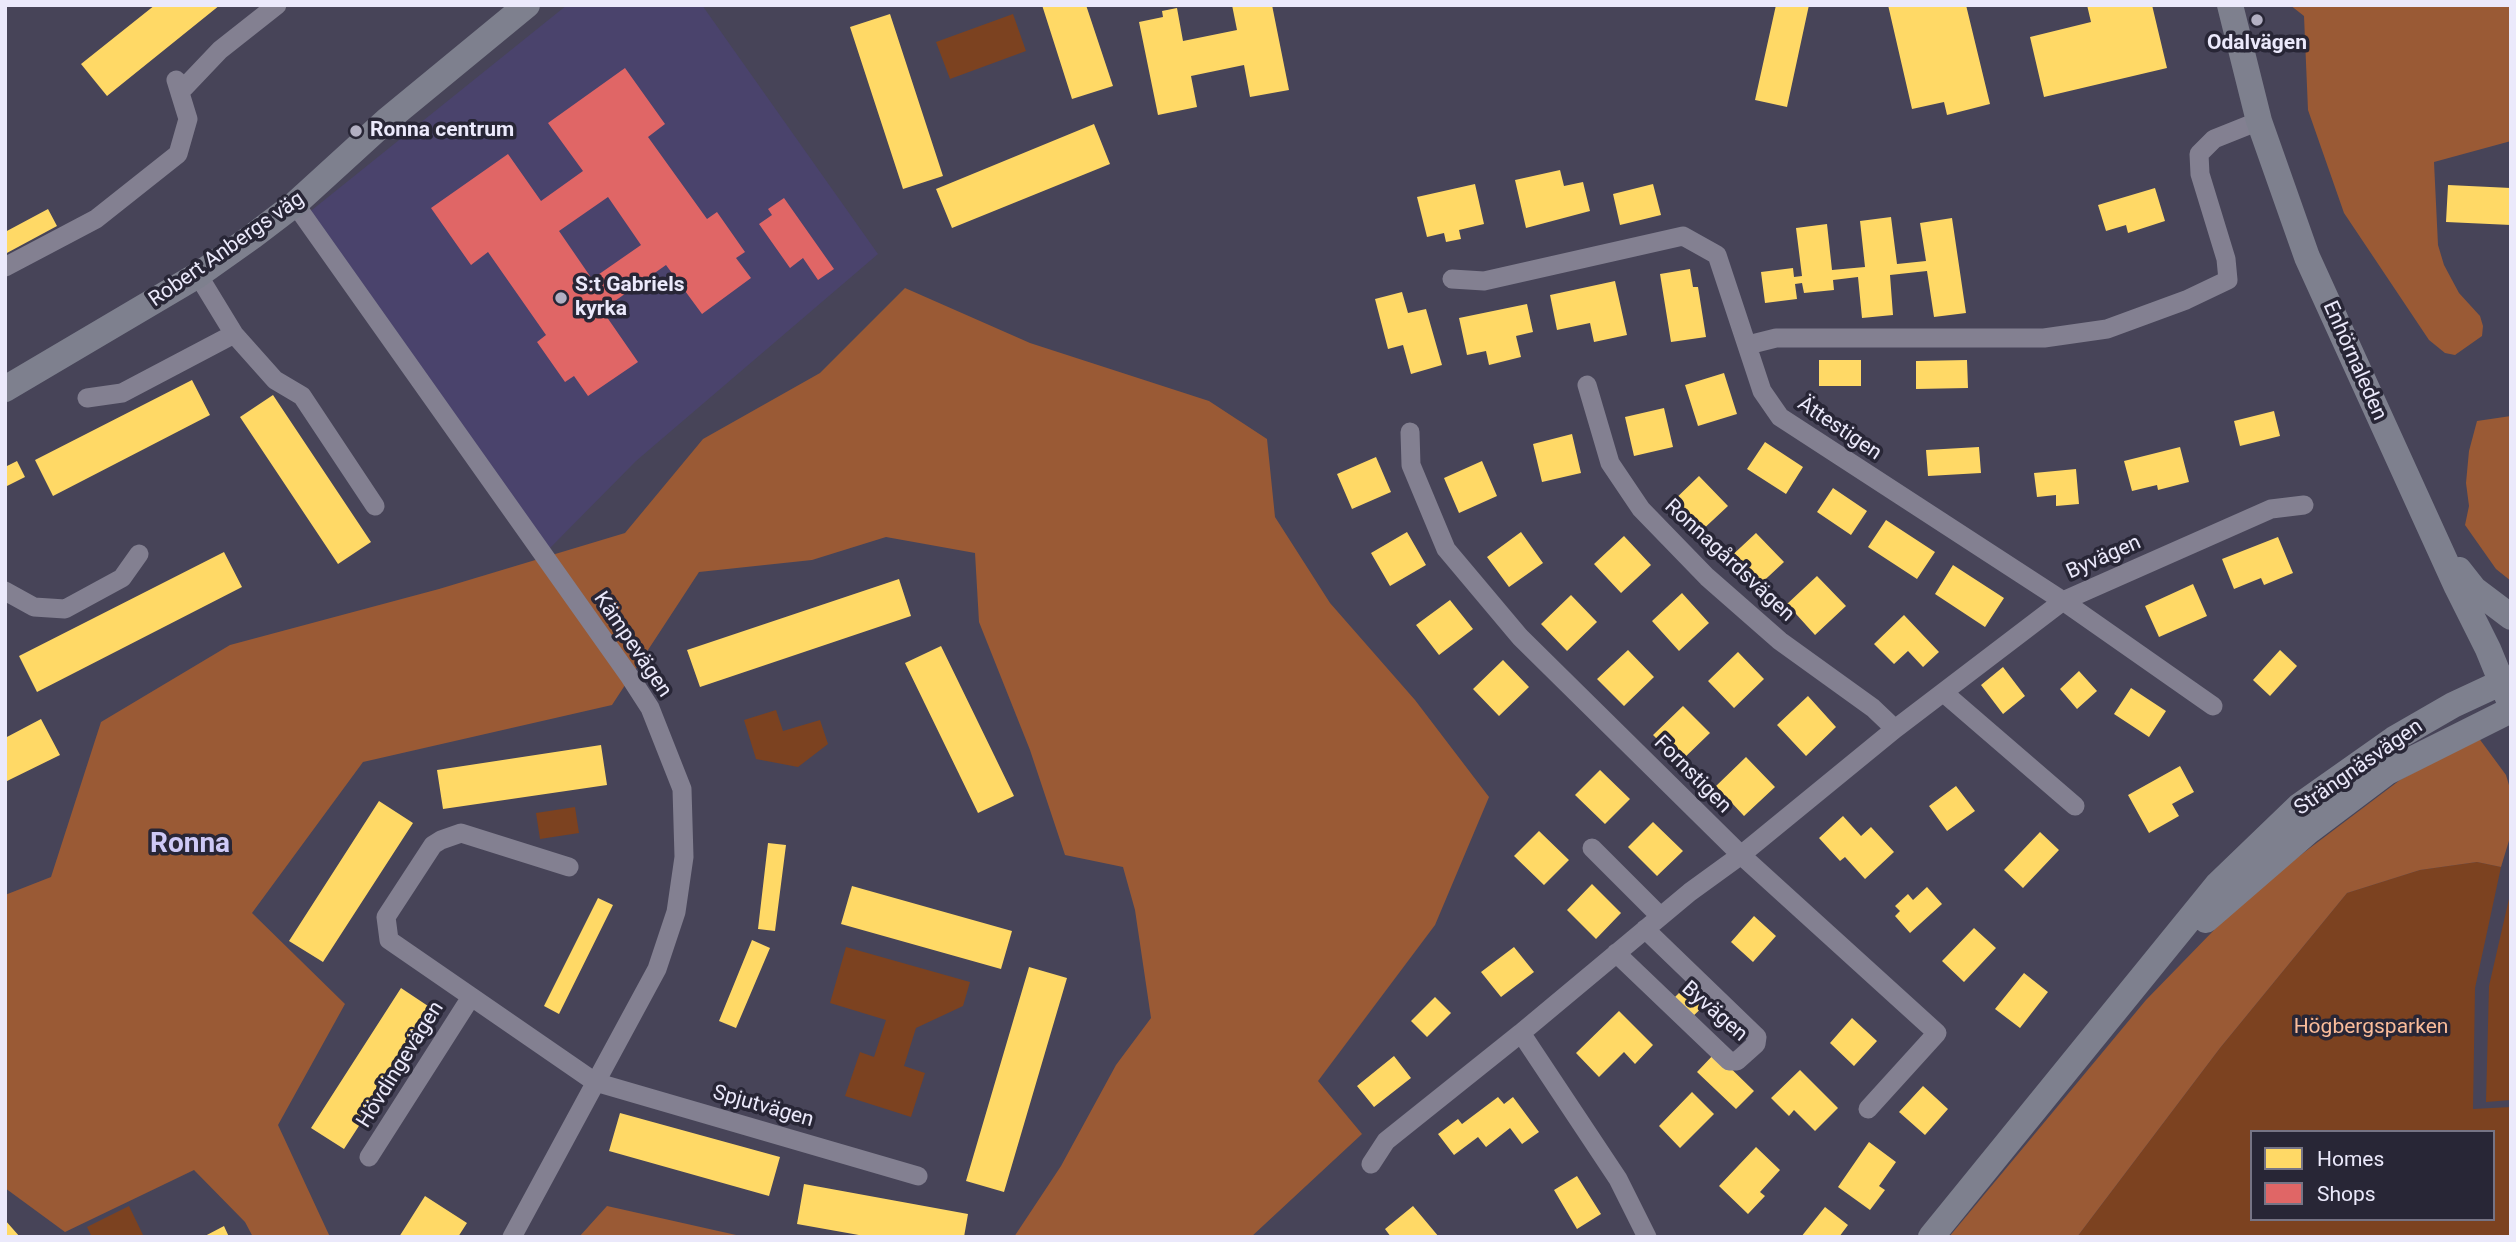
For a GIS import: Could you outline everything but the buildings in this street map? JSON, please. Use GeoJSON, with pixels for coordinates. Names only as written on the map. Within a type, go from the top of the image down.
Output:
{"type":"FeatureCollection","features":[{"type":"Feature","properties":{"kind":"street"},"geometry":{"type":"LineString","coordinates":[[5,267],[96,219],[178,154],[188,119],[179,85],[277,5]]}},
{"type":"Feature","properties":{"kind":"street","name":"Robert Anbergs väg"},"geometry":{"type":"LineString","coordinates":[[5,389],[198,275],[295,204],[396,113],[527,5]]}},
{"type":"Feature","properties":{"kind":"street","name":"Enhörnaleden"},"geometry":{"type":"LineString","coordinates":[[2230,5],[2259,121],[2307,257],[2509,694]]}},
{"type":"Feature","properties":{"kind":"street"},"geometry":{"type":"LineString","coordinates":[[1748,345],[1776,338],[2043,338],[2107,329],[2186,300],[2228,279],[2226,259],[2200,174],[2199,154],[2214,139],[2259,121]]}},
{"type":"Feature","properties":{"kind":"street","name":"Kämpevägen"},"geometry":{"type":"LineString","coordinates":[[295,204],[630,677],[650,708],[682,789],[684,857],[676,912],[657,969],[512,1237]]}},
{"type":"Feature","properties":{"kind":"street","name":"Ättestigen"},"geometry":{"type":"LineString","coordinates":[[1452,279],[1484,281],[1683,236],[1717,255],[1762,391],[1780,418],[2063,601],[2213,706]]}},
{"type":"Feature","properties":{"kind":"street"},"geometry":{"type":"LineString","coordinates":[[198,275],[234,334],[275,380],[302,396],[374,506]]}},
{"type":"Feature","properties":{"kind":"street"},"geometry":{"type":"LineString","coordinates":[[87,398],[122,393],[234,334]]}},
{"type":"Feature","properties":{"kind":"street","name":"Ronnagårdsvägen"},"geometry":{"type":"LineString","coordinates":[[1587,385],[1610,463],[1641,509],[1707,577],[1780,641],[1873,708],[1895,729]]}},
{"type":"Feature","properties":{"kind":"street","name":"Fornstigen"},"geometry":{"type":"LineString","coordinates":[[1410,432],[1411,465],[1446,549],[1520,637],[1741,855],[1937,1033],[1868,1109]]}},
{"type":"Feature","properties":{"kind":"street","name":"Byvägen"},"geometry":{"type":"LineString","coordinates":[[1371,1164],[1386,1140],[1521,1033],[1652,922],[1741,855],[1895,729],[2063,601],[2270,509],[2304,505]]}},
{"type":"Feature","properties":{"kind":"street"},"geometry":{"type":"LineString","coordinates":[[2438,545],[2474,589],[2511,617]]}},
{"type":"Feature","properties":{"kind":"street"},"geometry":{"type":"LineString","coordinates":[[5,591],[34,607],[65,609],[122,578],[139,554]]}},
{"type":"Feature","properties":{"kind":"street"},"geometry":{"type":"LineString","coordinates":[[1944,693],[2076,806]]}},
{"type":"Feature","properties":{"kind":"street","name":"Strängnäsvägen"},"geometry":{"type":"LineString","coordinates":[[1931,1237],[2143,978],[2310,830],[2387,772],[2509,694]]}},
{"type":"Feature","properties":{"kind":"street","name":"Hövdingevägen"},"geometry":{"type":"LineString","coordinates":[[569,867],[461,833],[433,845],[386,917],[388,940],[595,1083]]}},
{"type":"Feature","properties":{"kind":"street","name":"Byvägen"},"geometry":{"type":"LineString","coordinates":[[1592,848],[1652,922],[1757,1037],[1756,1044],[1737,1060],[1730,1060],[1616,953]]}},
{"type":"Feature","properties":{"kind":"street","name":"Hövdingevägen"},"geometry":{"type":"LineString","coordinates":[[369,1157],[471,997]]}},
{"type":"Feature","properties":{"kind":"street"},"geometry":{"type":"LineString","coordinates":[[1521,1033],[1618,1179],[1647,1237]]}},
{"type":"Feature","properties":{"kind":"street","name":"Spjutvägen"},"geometry":{"type":"LineString","coordinates":[[595,1083],[918,1176]]}},
{"type":"Feature","properties":{"kind":"shaded area","name":"Ronna centrum"},"geometry":{"type":"Polygon","coordinates":[[[567,5],[702,5],[878,254],[636,461],[549,549],[307,214],[567,5]]]}},
{"type":"Feature","properties":{"kind":"shaded area"},"geometry":{"type":"Polygon","coordinates":[[[2290,5],[2511,5],[2511,141],[2434,162],[2438,245],[2444,265],[2459,293],[2480,316],[2483,326],[2482,336],[2455,355],[2445,353],[2429,340],[2344,213],[2308,110],[2304,16],[2290,5]]]}},
{"type":"Feature","properties":{"kind":"shaded area"},"geometry":{"type":"Polygon","coordinates":[[[905,288],[1030,343],[1209,401],[1267,439],[1275,517],[1330,603],[1415,700],[1489,797],[1435,925],[1318,1081],[1362,1134],[1251,1237],[1014,1237],[1061,1166],[1116,1065],[1151,1018],[1135,910],[1123,867],[1065,855],[1030,750],[979,622],[975,553],[886,537],[812,560],[699,572],[612,705],[363,762],[252,913],[345,1004],[278,1125],[330,1237],[253,1237],[245,1222],[194,1170],[65,1232],[5,1188],[5,895],[51,877],[101,722],[230,645],[439,589],[625,533],[703,439],[820,373],[905,288]]]}},
{"type":"Feature","properties":{"kind":"shaded area"},"geometry":{"type":"Polygon","coordinates":[[[2511,416],[2511,581],[2496,569],[2465,525],[2469,506],[2466,483],[2469,451],[2477,421],[2511,416]]]}},
{"type":"Feature","properties":{"kind":"shaded area"},"geometry":{"type":"Polygon","coordinates":[[[2478,737],[2506,775],[2511,792],[2511,834],[2501,867],[2477,862],[2420,870],[2347,893],[2220,1048],[2077,1237],[1949,1237],[2146,1000],[2249,894],[2400,780],[2478,737]]]}},
{"type":"Feature","properties":{"kind":"shaded area"},"geometry":{"type":"Polygon","coordinates":[[[607,1206],[745,1237],[579,1237],[607,1206]]]}},
{"type":"Feature","properties":{"kind":"green space"},"geometry":{"type":"Polygon","coordinates":[[[1013,14],[1026,51],[950,79],[936,42],[1013,14]]]}},
{"type":"Feature","properties":{"kind":"green space"},"geometry":{"type":"Polygon","coordinates":[[[776,710],[783,731],[820,720],[828,744],[798,767],[756,759],[744,720],[776,710]]]}},
{"type":"Feature","properties":{"kind":"green space"},"geometry":{"type":"Polygon","coordinates":[[[575,807],[579,833],[540,839],[536,813],[575,807]]]}},
{"type":"Feature","properties":{"kind":"green space","name":"Högbergsparken"},"geometry":{"type":"Polygon","coordinates":[[[2477,862],[2501,867],[2475,988],[2473,1109],[2511,1107],[2511,1237],[2077,1237],[2220,1048],[2347,893],[2420,870],[2477,862]]]}},
{"type":"Feature","properties":{"kind":"green space"},"geometry":{"type":"Polygon","coordinates":[[[2511,890],[2511,1100],[2486,1102],[2489,986],[2511,890]]]}},
{"type":"Feature","properties":{"kind":"green space"},"geometry":{"type":"Polygon","coordinates":[[[846,947],[970,982],[963,1006],[916,1028],[904,1066],[925,1073],[911,1117],[845,1096],[860,1052],[874,1057],[886,1020],[830,1003],[846,947]]]}},
{"type":"Feature","properties":{"kind":"green space"},"geometry":{"type":"Polygon","coordinates":[[[129,1206],[144,1237],[92,1237],[87,1227],[129,1206]]]}},
{"type":"Feature","properties":{"kind":"place","name":"Odalvägen"},"geometry":{"type":"Point","coordinates":[2257,20]}},
{"type":"Feature","properties":{"kind":"place","name":"Ronna centrum"},"geometry":{"type":"Point","coordinates":[356,131]}},
{"type":"Feature","properties":{"kind":"place","name":"S:t Gabriels kyrka"},"geometry":{"type":"Point","coordinates":[561,298]}},
{"type":"Feature","properties":{"kind":"district","name":"Ronna"},"geometry":{"type":"Point","coordinates":[190,845]}}]}
